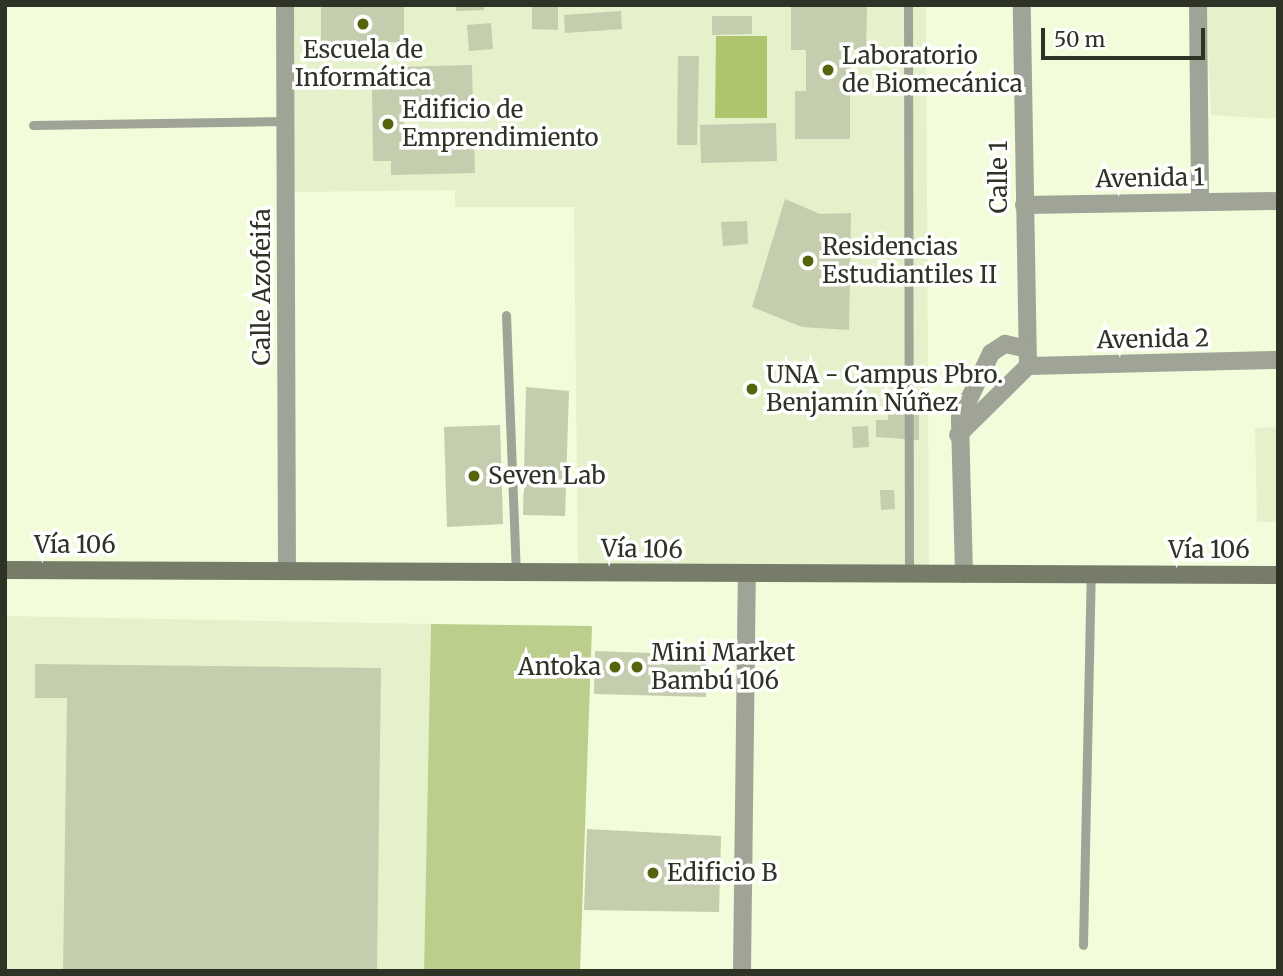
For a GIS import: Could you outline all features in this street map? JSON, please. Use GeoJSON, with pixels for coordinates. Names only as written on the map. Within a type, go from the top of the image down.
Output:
{"type":"FeatureCollection","features":[{"type":"Feature","properties":{"kind":"main road","name":"Vía 106"},"geometry":{"type":"LineString","coordinates":[[5,570],[287,569],[747,574],[909,572],[1278,575]]}},
{"type":"Feature","properties":{"kind":"street","name":"Calle Azofeifa"},"geometry":{"type":"LineString","coordinates":[[285,5],[287,569]]}},
{"type":"Feature","properties":{"kind":"street","name":"Calle 1"},"geometry":{"type":"LineString","coordinates":[[1022,5],[1026,357]]}},
{"type":"Feature","properties":{"kind":"street"},"geometry":{"type":"LineString","coordinates":[[1198,5],[1200,201]]}},
{"type":"Feature","properties":{"kind":"street","name":"Avenida 1"},"geometry":{"type":"LineString","coordinates":[[1024,205],[1278,201]]}},
{"type":"Feature","properties":{"kind":"street"},"geometry":{"type":"LineString","coordinates":[[958,435],[1026,357],[1004,344],[991,353],[965,401],[958,435],[964,574]]}},
{"type":"Feature","properties":{"kind":"street","name":"Avenida 2"},"geometry":{"type":"LineString","coordinates":[[1026,357],[1278,360]]}},
{"type":"Feature","properties":{"kind":"street"},"geometry":{"type":"LineString","coordinates":[[741,971],[747,574]]}},
{"type":"Feature","properties":{"kind":"lane"},"geometry":{"type":"LineString","coordinates":[[908,5],[909,572]]}},
{"type":"Feature","properties":{"kind":"lane"},"geometry":{"type":"LineString","coordinates":[[33,125],[286,121]]}},
{"type":"Feature","properties":{"kind":"lane"},"geometry":{"type":"LineString","coordinates":[[506,315],[516,571]]}},
{"type":"Feature","properties":{"kind":"lane"},"geometry":{"type":"LineString","coordinates":[[1083,945],[1091,574]]}},
{"type":"Feature","properties":{"kind":"shaded area","name":"UNA - Campus Pbro. Benjamín Núñez"},"geometry":{"type":"Polygon","coordinates":[[[294,5],[926,5],[929,572],[578,573],[574,207],[455,207],[455,190],[294,192],[294,5]]]}},
{"type":"Feature","properties":{"kind":"shaded area"},"geometry":{"type":"Polygon","coordinates":[[[1206,5],[1278,5],[1278,119],[1211,115],[1206,5]]]}},
{"type":"Feature","properties":{"kind":"shaded area"},"geometry":{"type":"Polygon","coordinates":[[[716,36],[767,36],[767,118],[715,118],[716,36]]]}},
{"type":"Feature","properties":{"kind":"shaded area"},"geometry":{"type":"Polygon","coordinates":[[[1278,427],[1278,522],[1257,522],[1255,428],[1278,427]]]}},
{"type":"Feature","properties":{"kind":"shaded area"},"geometry":{"type":"Polygon","coordinates":[[[5,616],[431,624],[424,971],[5,971],[5,616]]]}},
{"type":"Feature","properties":{"kind":"shaded area"},"geometry":{"type":"Polygon","coordinates":[[[431,624],[592,626],[580,971],[424,971],[431,624]]]}},
{"type":"Feature","properties":{"kind":"building","name":"Escuela de Informática"},"geometry":{"type":"Polygon","coordinates":[[[321,5],[404,5],[404,42],[321,43],[321,5]]]}},
{"type":"Feature","properties":{"kind":"building"},"geometry":{"type":"Polygon","coordinates":[[[456,5],[484,5],[484,10],[456,11],[456,5]]]}},
{"type":"Feature","properties":{"kind":"building"},"geometry":{"type":"Polygon","coordinates":[[[532,5],[558,6],[558,30],[532,29],[532,5]]]}},
{"type":"Feature","properties":{"kind":"building","name":"Laboratorio de Biomecánica"},"geometry":{"type":"Polygon","coordinates":[[[791,5],[867,5],[866,50],[850,50],[850,139],[795,139],[795,91],[806,91],[806,50],[791,50],[791,5]]]}},
{"type":"Feature","properties":{"kind":"building"},"geometry":{"type":"Polygon","coordinates":[[[621,11],[622,29],[565,33],[564,15],[621,11]]]}},
{"type":"Feature","properties":{"kind":"building"},"geometry":{"type":"Polygon","coordinates":[[[712,16],[752,16],[752,34],[712,35],[712,16]]]}},
{"type":"Feature","properties":{"kind":"building"},"geometry":{"type":"Polygon","coordinates":[[[491,23],[493,49],[469,51],[467,25],[491,23]]]}},
{"type":"Feature","properties":{"kind":"building"},"geometry":{"type":"Polygon","coordinates":[[[678,56],[699,56],[697,145],[677,145],[678,56]]]}},
{"type":"Feature","properties":{"kind":"building","name":"Edificio de Emprendimiento"},"geometry":{"type":"Polygon","coordinates":[[[472,65],[473,111],[404,113],[404,136],[474,134],[475,173],[391,175],[391,161],[373,161],[372,86],[393,85],[392,67],[472,65]]]}},
{"type":"Feature","properties":{"kind":"building"},"geometry":{"type":"Polygon","coordinates":[[[776,123],[777,161],[701,163],[700,125],[776,123]]]}},
{"type":"Feature","properties":{"kind":"building","name":"Residencias Estudiantiles II"},"geometry":{"type":"Polygon","coordinates":[[[785,199],[820,214],[851,213],[849,330],[802,327],[752,307],[785,199]]]}},
{"type":"Feature","properties":{"kind":"building"},"geometry":{"type":"Polygon","coordinates":[[[747,221],[748,244],[723,246],[721,222],[747,221]]]}},
{"type":"Feature","properties":{"kind":"building"},"geometry":{"type":"Polygon","coordinates":[[[526,387],[569,391],[565,516],[523,515],[526,387]]]}},
{"type":"Feature","properties":{"kind":"building"},"geometry":{"type":"Polygon","coordinates":[[[888,414],[919,415],[919,440],[876,437],[876,420],[888,420],[888,414]]]}},
{"type":"Feature","properties":{"kind":"building","name":"Seven Lab"},"geometry":{"type":"Polygon","coordinates":[[[500,425],[503,524],[447,527],[444,427],[500,425]]]}},
{"type":"Feature","properties":{"kind":"building"},"geometry":{"type":"Polygon","coordinates":[[[868,426],[869,447],[853,448],[852,427],[868,426]]]}},
{"type":"Feature","properties":{"kind":"building"},"geometry":{"type":"Polygon","coordinates":[[[880,490],[894,490],[895,509],[881,510],[880,490]]]}},
{"type":"Feature","properties":{"kind":"building"},"geometry":{"type":"Polygon","coordinates":[[[595,651],[707,655],[706,697],[594,694],[595,651]]]}},
{"type":"Feature","properties":{"kind":"building"},"geometry":{"type":"Polygon","coordinates":[[[35,664],[381,668],[377,971],[63,971],[67,698],[35,698],[35,664]]]}},
{"type":"Feature","properties":{"kind":"building","name":"Edificio B"},"geometry":{"type":"Polygon","coordinates":[[[587,829],[721,836],[719,912],[584,910],[587,829]]]}},
{"type":"Feature","properties":{"kind":"place","name":"Escuela de Informática"},"geometry":{"type":"Point","coordinates":[363,24]}},
{"type":"Feature","properties":{"kind":"place","name":"Laboratorio de Biomecánica"},"geometry":{"type":"Point","coordinates":[828,70]}},
{"type":"Feature","properties":{"kind":"place","name":"Edificio de Emprendimiento"},"geometry":{"type":"Point","coordinates":[388,124]}},
{"type":"Feature","properties":{"kind":"place","name":"Residencias Estudiantiles II"},"geometry":{"type":"Point","coordinates":[808,261]}},
{"type":"Feature","properties":{"kind":"place","name":"UNA - Campus Pbro. Benjamín Núñez"},"geometry":{"type":"Point","coordinates":[752,389]}},
{"type":"Feature","properties":{"kind":"place","name":"Seven Lab"},"geometry":{"type":"Point","coordinates":[474,476]}},
{"type":"Feature","properties":{"kind":"place","name":"Antoka"},"geometry":{"type":"Point","coordinates":[615,667]}},
{"type":"Feature","properties":{"kind":"place","name":"Mini Market Bambú 106"},"geometry":{"type":"Point","coordinates":[637,667]}},
{"type":"Feature","properties":{"kind":"place","name":"Edificio B"},"geometry":{"type":"Point","coordinates":[653,873]}}]}
